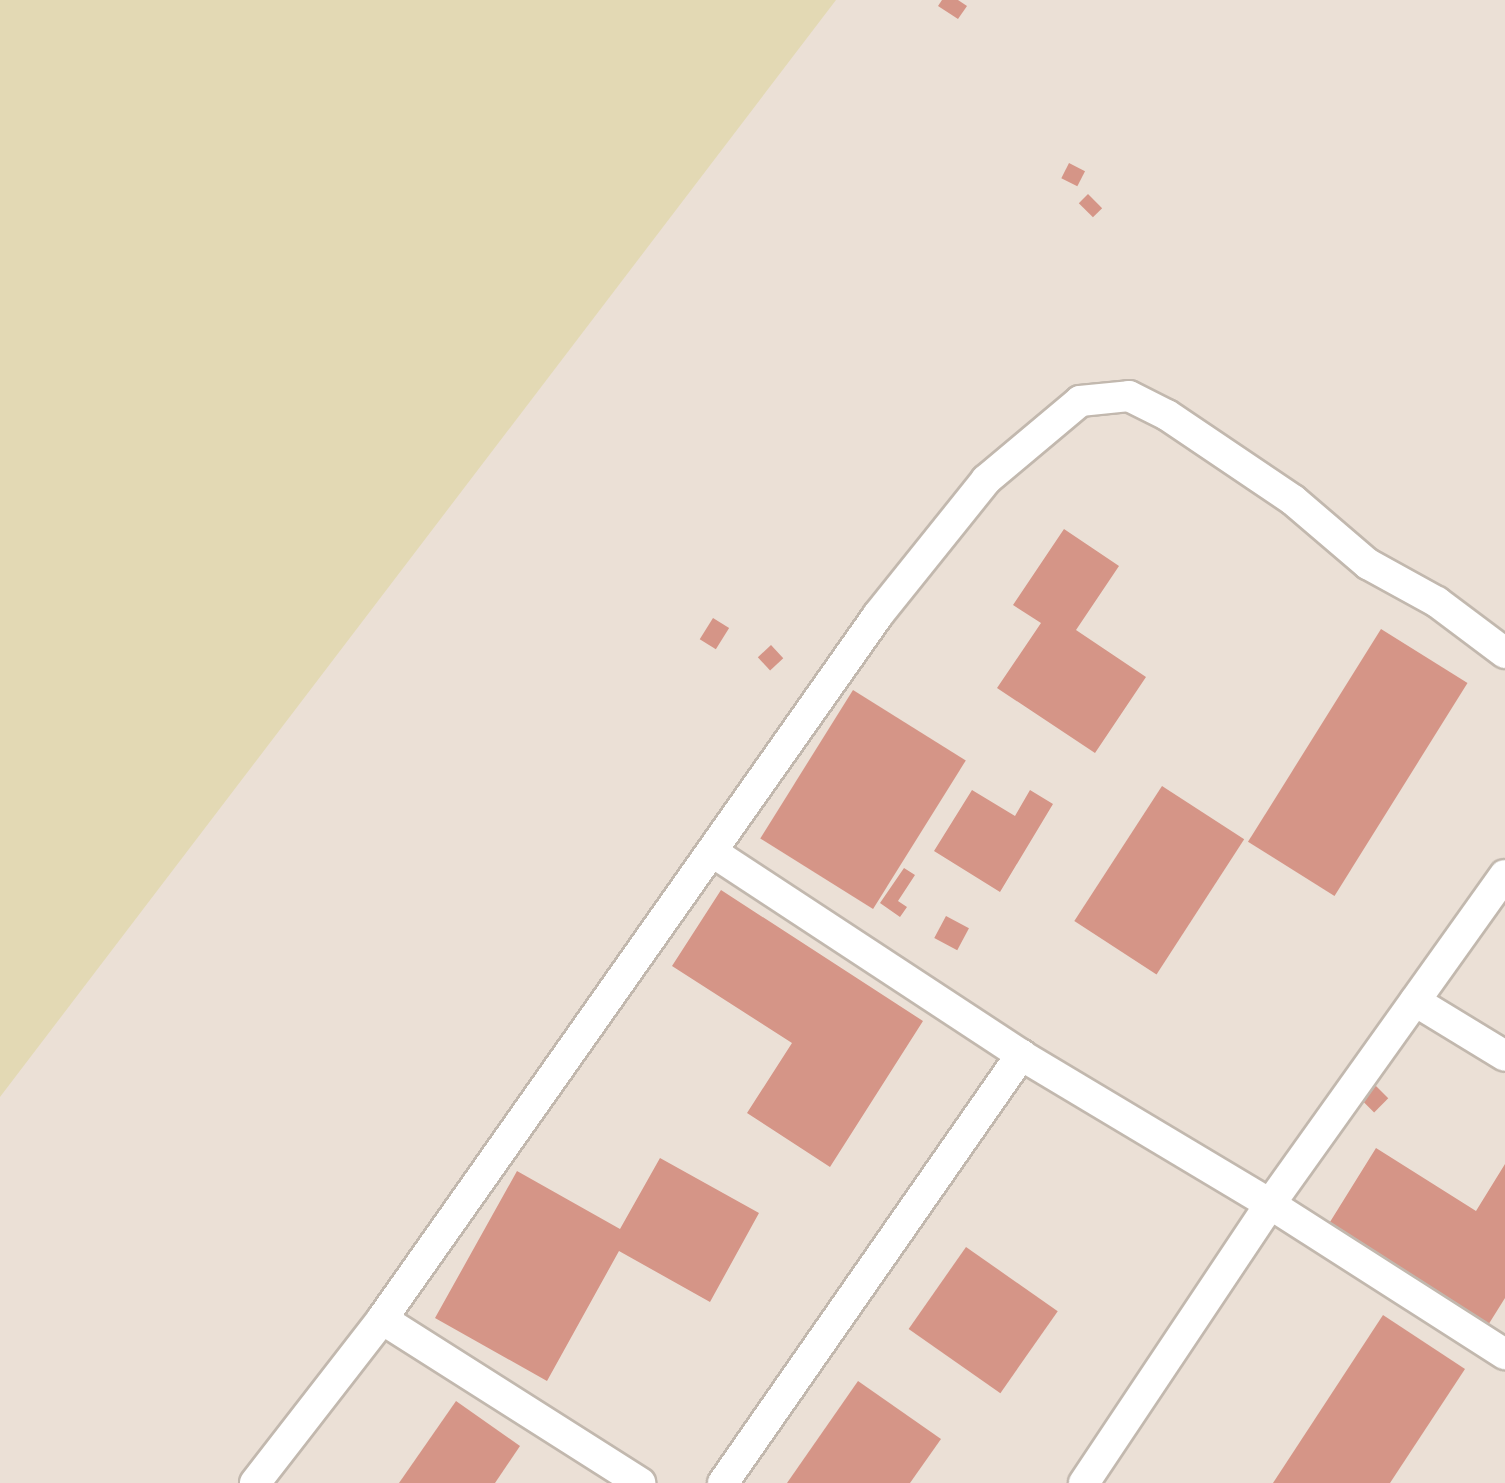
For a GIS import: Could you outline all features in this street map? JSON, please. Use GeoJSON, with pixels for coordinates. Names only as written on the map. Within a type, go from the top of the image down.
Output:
{"type":"FeatureCollection","features":[{"type":"Feature","properties":{"kind":"street"},"geometry":{"type":"LineString","coordinates":[[255,1483],[382,1319],[941,533],[986,480],[1080,401],[1129,396],[1167,415],[1293,500],[1368,564],[1437,602],[1505,653]]}},
{"type":"Feature","properties":{"kind":"street"},"geometry":{"type":"LineString","coordinates":[[714,853],[1021,1055],[1270,1204],[1505,1354]]}},
{"type":"Feature","properties":{"kind":"street"},"geometry":{"type":"LineString","coordinates":[[1084,1483],[1270,1204],[1505,875]]}},
{"type":"Feature","properties":{"kind":"street"},"geometry":{"type":"LineString","coordinates":[[1415,1001],[1505,1056]]}},
{"type":"Feature","properties":{"kind":"street"},"geometry":{"type":"LineString","coordinates":[[723,1483],[1021,1055]]}},
{"type":"Feature","properties":{"kind":"street"},"geometry":{"type":"LineString","coordinates":[[382,1319],[640,1483]]}},
{"type":"Feature","properties":{"kind":"sand"},"geometry":{"type":"Polygon","coordinates":[[[0,0],[836,0],[0,1097],[0,0]]]}},
{"type":"Feature","properties":{"kind":"building"},"geometry":{"type":"Polygon","coordinates":[[[942,0],[958,0],[967,6],[958,19],[938,6],[942,0]]]}},
{"type":"Feature","properties":{"kind":"building"},"geometry":{"type":"Polygon","coordinates":[[[1069,163],[1085,171],[1077,186],[1061,178],[1069,163]]]}},
{"type":"Feature","properties":{"kind":"building"},"geometry":{"type":"Polygon","coordinates":[[[1088,194],[1102,208],[1093,217],[1079,203],[1088,194]]]}},
{"type":"Feature","properties":{"kind":"building"},"geometry":{"type":"Polygon","coordinates":[[[1064,529],[1119,566],[1076,630],[1146,677],[1095,753],[997,688],[1041,623],[1013,605],[1064,529]]]}},
{"type":"Feature","properties":{"kind":"building"},"geometry":{"type":"Polygon","coordinates":[[[713,618],[729,628],[716,649],[700,639],[713,618]]]}},
{"type":"Feature","properties":{"kind":"building"},"geometry":{"type":"Polygon","coordinates":[[[1381,629],[1468,683],[1334,896],[1248,842],[1381,629]]]}},
{"type":"Feature","properties":{"kind":"building"},"geometry":{"type":"Polygon","coordinates":[[[771,645],[783,658],[770,670],[758,657],[771,645]]]}},
{"type":"Feature","properties":{"kind":"building"},"geometry":{"type":"Polygon","coordinates":[[[853,690],[966,760],[873,909],[760,838],[853,690]]]}},
{"type":"Feature","properties":{"kind":"building"},"geometry":{"type":"Polygon","coordinates":[[[1162,786],[1244,839],[1157,974],[1074,921],[1162,786]]]}},
{"type":"Feature","properties":{"kind":"building"},"geometry":{"type":"Polygon","coordinates":[[[972,790],[1015,816],[1030,790],[1053,804],[1000,892],[934,851],[972,790]]]}},
{"type":"Feature","properties":{"kind":"building"},"geometry":{"type":"Polygon","coordinates":[[[904,868],[915,875],[898,901],[907,907],[900,917],[880,903],[904,868]]]}},
{"type":"Feature","properties":{"kind":"building"},"geometry":{"type":"Polygon","coordinates":[[[721,890],[923,1021],[830,1167],[747,1113],[792,1043],[672,966],[721,890]]]}},
{"type":"Feature","properties":{"kind":"building"},"geometry":{"type":"Polygon","coordinates":[[[946,916],[969,928],[957,950],[934,938],[946,916]]]}},
{"type":"Feature","properties":{"kind":"building"},"geometry":{"type":"Polygon","coordinates":[[[1372,1082],[1388,1098],[1374,1112],[1358,1096],[1372,1082]]]}},
{"type":"Feature","properties":{"kind":"building"},"geometry":{"type":"Polygon","coordinates":[[[1376,1148],[1476,1211],[1505,1164],[1505,1298],[1485,1330],[1325,1230],[1376,1148]]]}},
{"type":"Feature","properties":{"kind":"building"},"geometry":{"type":"Polygon","coordinates":[[[660,1158],[759,1213],[710,1302],[619,1251],[547,1381],[435,1318],[517,1171],[620,1229],[660,1158]]]}},
{"type":"Feature","properties":{"kind":"building"},"geometry":{"type":"Polygon","coordinates":[[[966,1247],[1058,1311],[1000,1393],[909,1329],[966,1247]]]}},
{"type":"Feature","properties":{"kind":"building"},"geometry":{"type":"Polygon","coordinates":[[[1383,1315],[1465,1369],[1390,1483],[1273,1483],[1383,1315]]]}},
{"type":"Feature","properties":{"kind":"building"},"geometry":{"type":"Polygon","coordinates":[[[858,1381],[941,1439],[910,1483],[787,1483],[858,1381]]]}},
{"type":"Feature","properties":{"kind":"building"},"geometry":{"type":"Polygon","coordinates":[[[456,1401],[520,1446],[495,1483],[399,1483],[456,1401]]]}}]}
